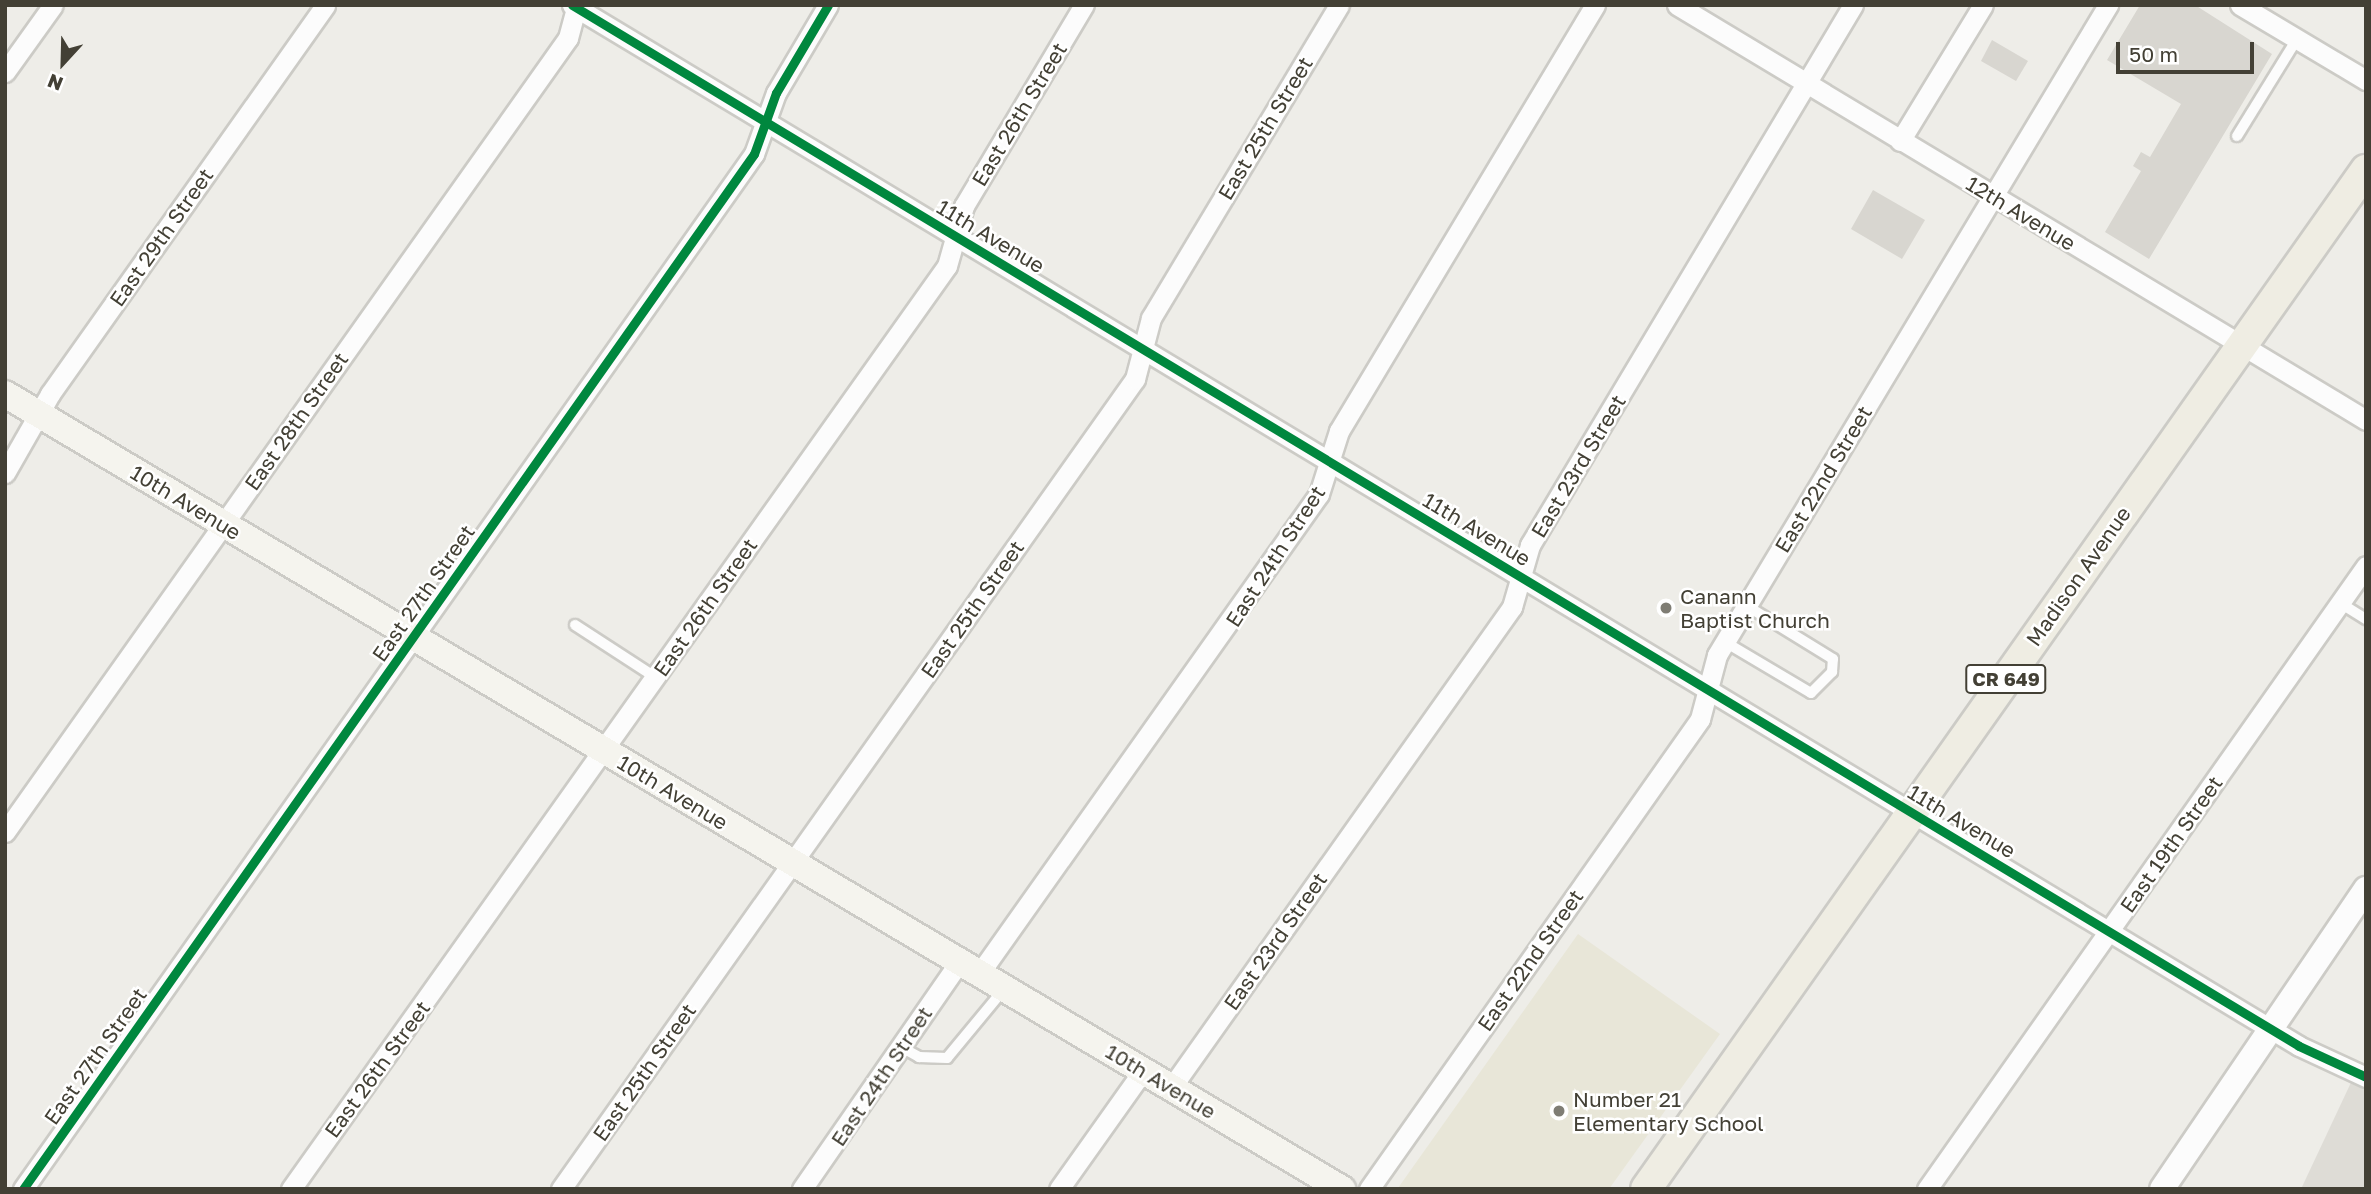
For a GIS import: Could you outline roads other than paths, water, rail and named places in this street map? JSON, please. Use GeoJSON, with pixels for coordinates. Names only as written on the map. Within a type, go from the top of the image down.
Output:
{"type":"FeatureCollection","features":[{"type":"Feature","properties":{"kind":"main road","name":"Madison Avenue"},"geometry":{"type":"LineString","coordinates":[[1646,1189],[2366,170]]}},
{"type":"Feature","properties":{"kind":"main road","name":"10th Avenue"},"geometry":{"type":"LineString","coordinates":[[5,394],[1342,1189]]}},
{"type":"Feature","properties":{"kind":"street"},"geometry":{"type":"LineString","coordinates":[[5,72],[52,5]]}},
{"type":"Feature","properties":{"kind":"street","name":"East 29th Street"},"geometry":{"type":"LineString","coordinates":[[5,474],[39,414],[325,5]]}},
{"type":"Feature","properties":{"kind":"street","name":"East 27th Street"},"geometry":{"type":"LineString","coordinates":[[23,1189],[754,154],[766,121],[828,5]]}},
{"type":"Feature","properties":{"kind":"street","name":"East 26th Street"},"geometry":{"type":"LineString","coordinates":[[291,1189],[947,266],[964,206],[1083,5]]}},
{"type":"Feature","properties":{"kind":"street","name":"East 25th Street"},"geometry":{"type":"LineString","coordinates":[[561,1189],[1135,379],[1151,318],[1339,5]]}},
{"type":"Feature","properties":{"kind":"street","name":"East 24th Street"},"geometry":{"type":"LineString","coordinates":[[802,1189],[901,1047],[969,968],[1224,635],[1319,494],[1339,431],[1595,5]]}},
{"type":"Feature","properties":{"kind":"street","name":"12th Avenue"},"geometry":{"type":"LineString","coordinates":[[1676,5],[2366,420]]}},
{"type":"Feature","properties":{"kind":"street","name":"East 23rd Street"},"geometry":{"type":"LineString","coordinates":[[1171,1088],[1512,607],[1530,545],[1853,5]]}},
{"type":"Feature","properties":{"kind":"street"},"geometry":{"type":"LineString","coordinates":[[1900,141],[1983,5]]}},
{"type":"Feature","properties":{"kind":"street","name":"East 22nd Street"},"geometry":{"type":"LineString","coordinates":[[1369,1189],[1700,719],[1725,642],[2108,5]]}},
{"type":"Feature","properties":{"kind":"street"},"geometry":{"type":"LineString","coordinates":[[2240,5],[2366,80]]}},
{"type":"Feature","properties":{"kind":"street","name":"11th Avenue"},"geometry":{"type":"LineString","coordinates":[[575,6],[2271,1028],[2366,1077]]}},
{"type":"Feature","properties":{"kind":"street","name":"East 28th Street"},"geometry":{"type":"LineString","coordinates":[[5,832],[568,38],[575,6]]}},
{"type":"Feature","properties":{"kind":"street","name":"East 19th Street"},"geometry":{"type":"LineString","coordinates":[[1927,1189],[2366,566]]}},
{"type":"Feature","properties":{"kind":"street"},"geometry":{"type":"LineString","coordinates":[[2162,1189],[2366,889]]}},
{"type":"Feature","properties":{"kind":"street"},"geometry":{"type":"LineString","coordinates":[[1059,1189],[1143,1071]]}},
{"type":"Feature","properties":{"kind":"lane"},"geometry":{"type":"LineString","coordinates":[[2237,136],[2297,39]]}},
{"type":"Feature","properties":{"kind":"lane"},"geometry":{"type":"LineString","coordinates":[[2340,603],[2366,618]]}},
{"type":"Feature","properties":{"kind":"lane"},"geometry":{"type":"LineString","coordinates":[[1725,642],[1811,693],[1832,672],[1833,659],[1747,606]]}},
{"type":"Feature","properties":{"kind":"lane"},"geometry":{"type":"LineString","coordinates":[[575,625],[655,677]]}},
{"type":"Feature","properties":{"kind":"lane"},"geometry":{"type":"LineString","coordinates":[[901,1047],[919,1057],[947,1058],[1004,989]]}},
{"type":"Feature","properties":{"kind":"place","name":"Canann Baptist Church"},"geometry":{"type":"Point","coordinates":[1666,608]}},
{"type":"Feature","properties":{"kind":"place","name":"Number 21 Elementary School"},"geometry":{"type":"Point","coordinates":[1559,1111]}}]}
